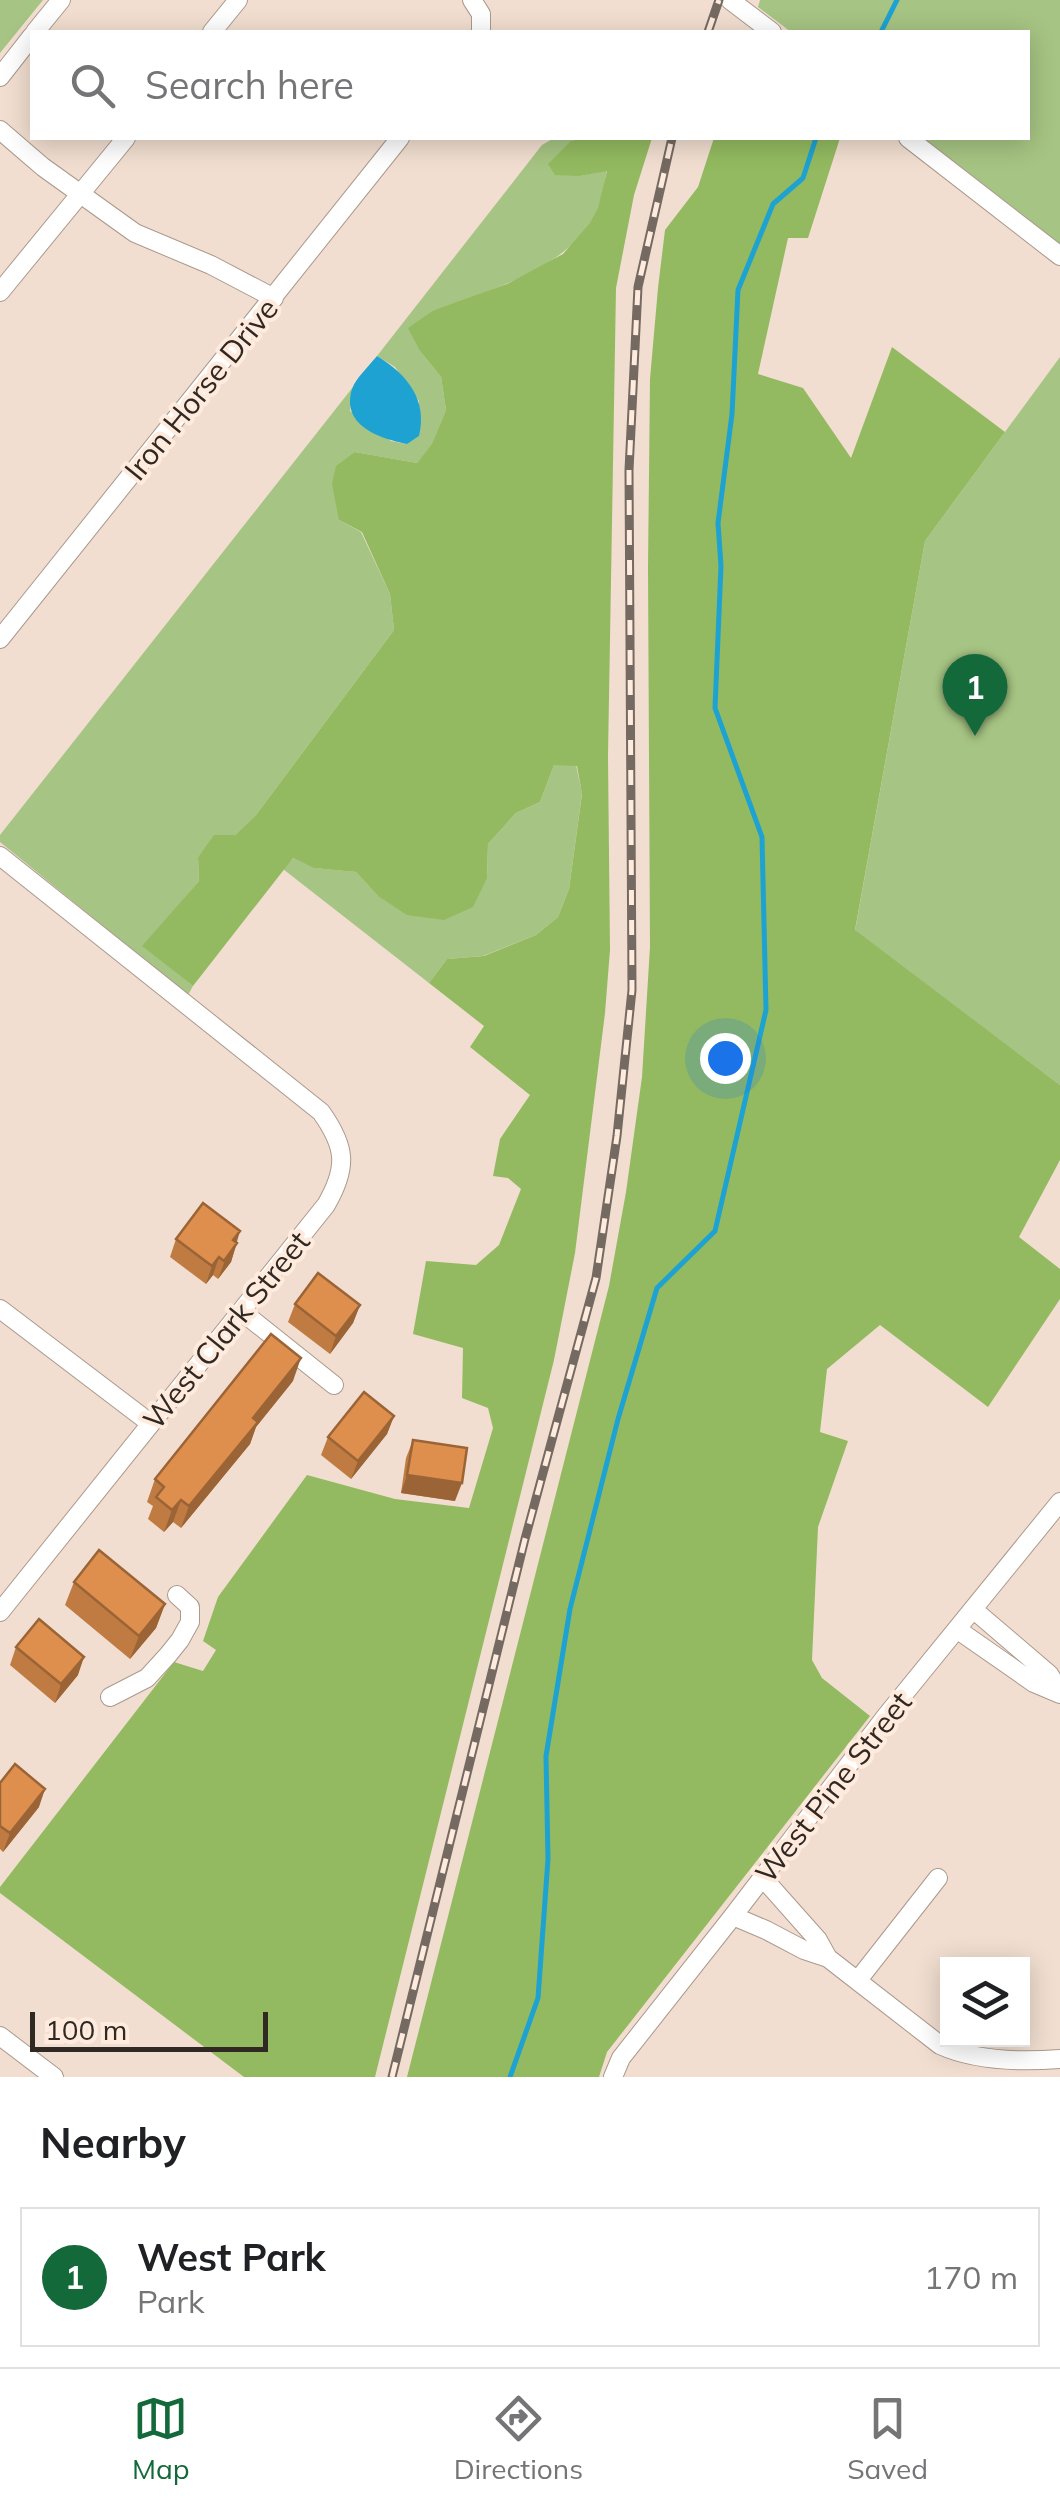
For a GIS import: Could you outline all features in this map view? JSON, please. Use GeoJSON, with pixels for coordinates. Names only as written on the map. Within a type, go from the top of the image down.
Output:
{"type":"FeatureCollection","features":[{"type":"Feature","properties":{"kind":"street"},"geometry":{"type":"LineString","coordinates":[[37,30],[61,0]]}},
{"type":"Feature","properties":{"kind":"street"},"geometry":{"type":"LineString","coordinates":[[214,30],[238,0]]}},
{"type":"Feature","properties":{"kind":"street"},"geometry":{"type":"LineString","coordinates":[[730,0],[769,30]]}},
{"type":"Feature","properties":{"kind":"street"},"geometry":{"type":"LineString","coordinates":[[0,76],[30,39]]}},
{"type":"Feature","properties":{"kind":"street"},"geometry":{"type":"LineString","coordinates":[[0,130],[43,167],[135,234],[211,265],[274,298]]}},
{"type":"Feature","properties":{"kind":"street"},"geometry":{"type":"LineString","coordinates":[[0,292],[124,140]]}},
{"type":"Feature","properties":{"kind":"street","name":"Iron Horse Drive"},"geometry":{"type":"LineString","coordinates":[[0,639],[398,140]]}},
{"type":"Feature","properties":{"kind":"street"},"geometry":{"type":"LineString","coordinates":[[911,140],[1060,256]]}},
{"type":"Feature","properties":{"kind":"street","name":"West Clark Street"},"geometry":{"type":"LineString","coordinates":[[0,856],[320,1112],[339,1143],[342,1160],[338,1186],[326,1205],[0,1612]]}},
{"type":"Feature","properties":{"kind":"street"},"geometry":{"type":"LineString","coordinates":[[0,1309],[150,1424]]}},
{"type":"Feature","properties":{"kind":"street"},"geometry":{"type":"LineString","coordinates":[[241,1312],[334,1385]]}},
{"type":"Feature","properties":{"kind":"street","name":"West Pine Street"},"geometry":{"type":"LineString","coordinates":[[612,2077],[621,2058],[886,1716],[1060,1502]]}},
{"type":"Feature","properties":{"kind":"street"},"geometry":{"type":"LineString","coordinates":[[110,1698],[148,1678],[180,1640],[190,1622],[190,1607],[177,1595]]}},
{"type":"Feature","properties":{"kind":"street"},"geometry":{"type":"LineString","coordinates":[[974,1610],[1049,1674],[1060,1692]]}},
{"type":"Feature","properties":{"kind":"street"},"geometry":{"type":"LineString","coordinates":[[958,1630],[1034,1683],[1060,1692]]}},
{"type":"Feature","properties":{"kind":"street"},"geometry":{"type":"LineString","coordinates":[[762,1878],[818,1940],[828,1958]]}},
{"type":"Feature","properties":{"kind":"street"},"geometry":{"type":"LineString","coordinates":[[858,1980],[938,1878]]}},
{"type":"Feature","properties":{"kind":"street"},"geometry":{"type":"LineString","coordinates":[[733,1916],[828,1958],[940,2046],[973,2056],[1060,2059]]}},
{"type":"Feature","properties":{"kind":"street"},"geometry":{"type":"LineString","coordinates":[[0,2036],[54,2077]]}},
{"type":"Feature","properties":{"kind":"green space"},"geometry":{"type":"Polygon","coordinates":[[[0,0],[43,0],[0,53],[0,0]]]}},
{"type":"Feature","properties":{"kind":"green space"},"geometry":{"type":"Polygon","coordinates":[[[760,0],[1060,0],[1060,244],[927,140],[1030,140],[1030,30],[788,30],[758,7],[760,0]]]}},
{"type":"Feature","properties":{"kind":"green space"},"geometry":{"type":"Polygon","coordinates":[[[551,140],[574,140],[571,141],[580,176],[607,170],[598,209],[570,247],[550,261],[503,285],[434,310],[420,351],[441,377],[446,410],[432,445],[417,463],[355,452],[339,520],[361,532],[390,594],[394,630],[256,815],[235,835],[214,836],[198,857],[199,881],[143,946],[193,986],[188,995],[0,842],[0,835],[353,387],[350,411],[391,441],[406,444],[419,436],[419,401],[395,367],[377,356],[542,145],[551,140]]]}},
{"type":"Feature","properties":{"kind":"green space"},"geometry":{"type":"Polygon","coordinates":[[[651,140],[634,195],[616,288],[608,756],[610,950],[575,1253],[554,1360],[375,2077],[244,2077],[0,1893],[0,1887],[174,1662],[203,1671],[216,1650],[203,1641],[218,1597],[307,1475],[395,1499],[469,1508],[493,1428],[488,1408],[462,1398],[463,1348],[413,1334],[426,1261],[476,1265],[499,1245],[521,1189],[508,1178],[493,1176],[500,1139],[530,1095],[470,1047],[484,1026],[429,983],[447,959],[484,956],[536,935],[558,917],[569,889],[582,794],[577,766],[554,765],[540,802],[516,813],[488,844],[487,878],[473,907],[444,920],[407,915],[378,896],[356,872],[314,868],[293,858],[193,986],[142,946],[199,881],[198,857],[214,835],[235,835],[256,815],[394,630],[390,594],[362,532],[339,520],[332,484],[336,466],[355,452],[417,463],[432,444],[446,410],[441,377],[408,328],[434,310],[507,284],[563,254],[598,208],[607,171],[555,175],[548,164],[571,141],[651,140]]]}},
{"type":"Feature","properties":{"kind":"green space"},"geometry":{"type":"Polygon","coordinates":[[[713,140],[839,140],[808,238],[788,238],[758,374],[803,388],[851,458],[892,347],[1005,432],[925,541],[855,930],[1060,1085],[1060,1160],[1019,1237],[1060,1269],[1060,1299],[988,1407],[880,1325],[827,1369],[820,1432],[848,1441],[818,1527],[812,1660],[822,1678],[870,1716],[607,2052],[599,2077],[407,2077],[609,1286],[626,1192],[642,1077],[650,947],[650,379],[665,230],[698,187],[713,140]]]}},
{"type":"Feature","properties":{"kind":"green space"},"geometry":{"type":"Polygon","coordinates":[[[1060,357],[1060,1085],[855,931],[925,541],[1060,357]]]}},
{"type":"Feature","properties":{"kind":"green space"},"geometry":{"type":"Polygon","coordinates":[[[554,765],[576,765],[582,793],[569,889],[558,917],[536,935],[483,956],[447,959],[429,983],[283,869],[293,858],[315,868],[356,872],[378,896],[487,878],[488,844],[516,813],[540,802],[554,765]]]}},
{"type":"Feature","properties":{"kind":"water"},"geometry":{"type":"Polygon","coordinates":[[[377,356],[406,380],[418,400],[419,436],[407,444],[364,428],[352,412],[352,389],[377,356]]]}},
{"type":"Feature","properties":{"kind":"building"},"geometry":{"type":"Polygon","coordinates":[[[203,1203],[240,1231],[224,1261],[219,1257],[212,1266],[176,1239],[203,1203]]]}},
{"type":"Feature","properties":{"kind":"building"},"geometry":{"type":"Polygon","coordinates":[[[318,1273],[360,1305],[336,1336],[295,1304],[318,1273]]]}},
{"type":"Feature","properties":{"kind":"building"},"geometry":{"type":"Polygon","coordinates":[[[271,1334],[301,1358],[253,1418],[258,1422],[189,1506],[181,1500],[172,1510],[156,1497],[164,1487],[155,1479],[271,1334]]]}},
{"type":"Feature","properties":{"kind":"building"},"geometry":{"type":"Polygon","coordinates":[[[364,1392],[394,1416],[358,1461],[328,1437],[364,1392]]]}},
{"type":"Feature","properties":{"kind":"building"},"geometry":{"type":"Polygon","coordinates":[[[413,1440],[467,1448],[462,1483],[407,1475],[413,1440]]]}},
{"type":"Feature","properties":{"kind":"building"},"geometry":{"type":"Polygon","coordinates":[[[99,1550],[165,1604],[139,1636],[74,1582],[99,1550]]]}},
{"type":"Feature","properties":{"kind":"building"},"geometry":{"type":"Polygon","coordinates":[[[39,1619],[84,1657],[61,1684],[16,1647],[39,1619]]]}},
{"type":"Feature","properties":{"kind":"building"},"geometry":{"type":"Polygon","coordinates":[[[15,1764],[45,1789],[10,1833],[0,1826],[0,1783],[15,1764]]]}},
{"type":"Feature","properties":{"kind":"waterway"},"geometry":{"type":"LineString","coordinates":[[882,30],[897,0]]}},
{"type":"Feature","properties":{"kind":"waterway"},"geometry":{"type":"LineString","coordinates":[[510,2077],[538,1998],[548,1859],[546,1756],[570,1609],[618,1419],[657,1288],[715,1231],[766,1010],[762,837],[715,708],[721,566],[718,523],[732,414],[738,290],[773,204],[803,178],[815,140]]}},
{"type":"Feature","properties":{"kind":"railway"},"geometry":{"type":"LineString","coordinates":[[709,30],[719,0]]}},
{"type":"Feature","properties":{"kind":"railway"},"geometry":{"type":"LineString","coordinates":[[392,2077],[525,1539],[596,1278],[617,1136],[632,990],[629,470],[638,287],[672,140]]}},
{"type":"Feature","properties":{"kind":"place","name":"West Park"},"geometry":{"type":"Point","coordinates":[975,736]}}]}
